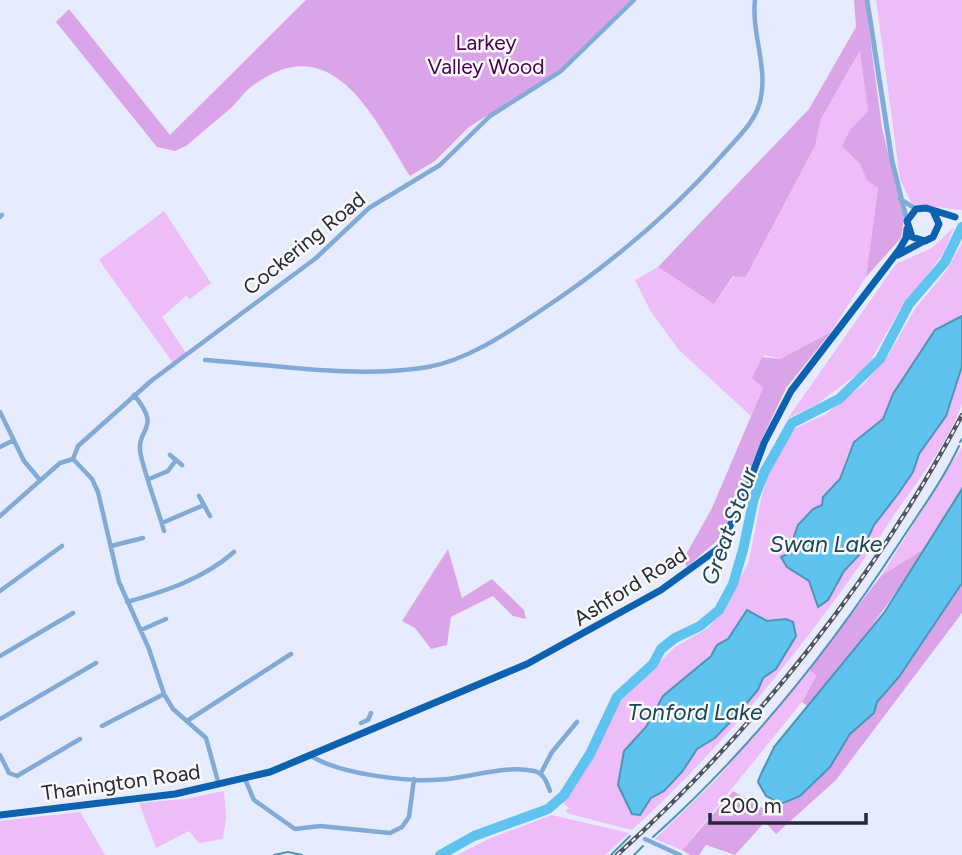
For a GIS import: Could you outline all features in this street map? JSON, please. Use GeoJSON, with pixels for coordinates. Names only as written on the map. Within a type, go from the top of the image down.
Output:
{"type":"FeatureCollection","features":[{"type":"Feature","properties":{"kind":"highway"},"geometry":{"type":"LineString","coordinates":[[926,208],[959,216],[925,241],[912,237],[907,225],[916,209],[926,208]]}},
{"type":"Feature","properties":{"kind":"highway"},"geometry":{"type":"LineString","coordinates":[[934,212],[939,229]]}},
{"type":"Feature","properties":{"kind":"highway","name":"Ashford Road"},"geometry":{"type":"LineString","coordinates":[[245,779],[311,756],[566,646],[655,594],[707,559],[719,548],[731,527],[764,443],[791,391],[905,242],[907,225]]}},
{"type":"Feature","properties":{"kind":"highway","name":"Ashford Road"},"geometry":{"type":"LineString","coordinates":[[892,260],[925,241]]}},
{"type":"Feature","properties":{"kind":"highway","name":"Thanington Road"},"geometry":{"type":"LineString","coordinates":[[0,815],[175,794],[245,779]]}},
{"type":"Feature","properties":{"kind":"street","name":"Cockering Road"},"geometry":{"type":"LineString","coordinates":[[0,516],[60,463],[73,459],[78,446],[134,395],[316,258],[369,208],[440,165],[490,116],[561,71],[634,0]]}},
{"type":"Feature","properties":{"kind":"street"},"geometry":{"type":"LineString","coordinates":[[205,360],[350,370],[418,368],[464,354],[504,335],[584,282],[638,241],[701,180],[752,121],[758,108],[762,86],[755,0]]}},
{"type":"Feature","properties":{"kind":"street"},"geometry":{"type":"LineString","coordinates":[[867,0],[900,198],[907,225]]}},
{"type":"Feature","properties":{"kind":"street"},"geometry":{"type":"LineString","coordinates":[[900,198],[916,209]]}},
{"type":"Feature","properties":{"kind":"street"},"geometry":{"type":"LineString","coordinates":[[134,395],[146,410],[149,421],[140,446],[164,531]]}},
{"type":"Feature","properties":{"kind":"street"},"geometry":{"type":"LineString","coordinates":[[0,412],[23,461],[40,480]]}},
{"type":"Feature","properties":{"kind":"street"},"geometry":{"type":"LineString","coordinates":[[0,447],[14,440]]}},
{"type":"Feature","properties":{"kind":"street"},"geometry":{"type":"LineString","coordinates":[[170,455],[182,465]]}},
{"type":"Feature","properties":{"kind":"street"},"geometry":{"type":"LineString","coordinates":[[73,459],[94,484],[127,602],[141,631],[164,694],[173,709],[206,738],[219,786]]}},
{"type":"Feature","properties":{"kind":"street"},"geometry":{"type":"LineString","coordinates":[[149,479],[168,471],[176,460]]}},
{"type":"Feature","properties":{"kind":"street"},"geometry":{"type":"LineString","coordinates":[[199,496],[210,516]]}},
{"type":"Feature","properties":{"kind":"street"},"geometry":{"type":"LineString","coordinates":[[162,523],[204,505]]}},
{"type":"Feature","properties":{"kind":"street"},"geometry":{"type":"LineString","coordinates":[[111,546],[143,538]]}},
{"type":"Feature","properties":{"kind":"street"},"geometry":{"type":"LineString","coordinates":[[0,591],[62,546]]}},
{"type":"Feature","properties":{"kind":"street"},"geometry":{"type":"LineString","coordinates":[[127,602],[177,587],[203,574],[234,552]]}},
{"type":"Feature","properties":{"kind":"street"},"geometry":{"type":"LineString","coordinates":[[0,656],[71,615]]}},
{"type":"Feature","properties":{"kind":"street"},"geometry":{"type":"LineString","coordinates":[[141,631],[166,619]]}},
{"type":"Feature","properties":{"kind":"street"},"geometry":{"type":"LineString","coordinates":[[187,721],[291,654]]}},
{"type":"Feature","properties":{"kind":"street"},"geometry":{"type":"LineString","coordinates":[[0,719],[96,663]]}},
{"type":"Feature","properties":{"kind":"street"},"geometry":{"type":"LineString","coordinates":[[102,726],[164,694]]}},
{"type":"Feature","properties":{"kind":"street"},"geometry":{"type":"LineString","coordinates":[[361,723],[368,720],[371,713]]}},
{"type":"Feature","properties":{"kind":"street"},"geometry":{"type":"LineString","coordinates":[[541,774],[552,752],[572,733],[577,722]]}},
{"type":"Feature","properties":{"kind":"street"},"geometry":{"type":"LineString","coordinates":[[0,755],[9,773],[17,776],[74,746],[80,739]]}},
{"type":"Feature","properties":{"kind":"street"},"geometry":{"type":"LineString","coordinates":[[311,756],[366,772],[414,779],[449,779],[511,770],[541,774]]}},
{"type":"Feature","properties":{"kind":"street"},"geometry":{"type":"LineString","coordinates":[[541,774],[550,791]]}},
{"type":"Feature","properties":{"kind":"street"},"geometry":{"type":"LineString","coordinates":[[245,779],[254,800],[295,829],[320,826],[390,833],[402,827],[409,817],[414,779]]}},
{"type":"Feature","properties":{"kind":"street"},"geometry":{"type":"LineString","coordinates":[[645,839],[680,855]]}},
{"type":"Feature","properties":{"kind":"shaded area"},"geometry":{"type":"Polygon","coordinates":[[[876,0],[962,0],[962,210],[912,204],[900,179],[876,0]]]}},
{"type":"Feature","properties":{"kind":"shaded area"},"geometry":{"type":"Polygon","coordinates":[[[861,50],[878,188],[866,277],[831,332],[780,359],[764,355],[753,378],[763,388],[751,416],[679,350],[651,312],[635,280],[658,267],[714,304],[734,276],[747,276],[815,146],[821,119],[861,50]]]}},
{"type":"Feature","properties":{"kind":"shaded area"},"geometry":{"type":"Polygon","coordinates":[[[164,211],[211,283],[190,299],[186,296],[162,317],[186,353],[173,363],[99,260],[164,211]]]}},
{"type":"Feature","properties":{"kind":"shaded area"},"geometry":{"type":"Polygon","coordinates":[[[954,227],[943,254],[900,309],[867,367],[817,404],[788,418],[896,264],[932,248],[954,227]]]}},
{"type":"Feature","properties":{"kind":"shaded area"},"geometry":{"type":"Polygon","coordinates":[[[962,243],[962,316],[935,330],[893,394],[883,419],[868,430],[847,455],[840,479],[822,505],[813,509],[798,525],[788,554],[787,567],[811,586],[836,589],[839,578],[851,565],[874,525],[913,472],[919,454],[946,416],[962,366],[962,403],[951,429],[869,552],[808,636],[742,717],[707,756],[632,830],[565,811],[569,808],[563,803],[584,771],[620,702],[675,647],[708,628],[724,611],[749,561],[761,499],[770,470],[790,431],[826,414],[864,384],[889,354],[915,309],[947,270],[962,243]],[[747,610],[728,639],[670,690],[646,727],[624,751],[618,785],[632,814],[664,791],[697,749],[715,738],[758,690],[763,678],[776,669],[796,636],[783,621],[767,621],[747,610]]]}},
{"type":"Feature","properties":{"kind":"shaded area"},"geometry":{"type":"Polygon","coordinates":[[[962,447],[962,489],[927,547],[881,576],[962,447]]]}},
{"type":"Feature","properties":{"kind":"shaded area"},"geometry":{"type":"Polygon","coordinates":[[[809,669],[816,676],[802,702],[682,850],[655,839],[716,780],[809,669]]]}},
{"type":"Feature","properties":{"kind":"shaded area"},"geometry":{"type":"Polygon","coordinates":[[[224,791],[226,817],[223,839],[199,843],[189,831],[156,848],[139,803],[185,799],[224,791]]]}},
{"type":"Feature","properties":{"kind":"shaded area"},"geometry":{"type":"Polygon","coordinates":[[[80,812],[105,855],[0,855],[0,821],[80,812]]]}},
{"type":"Feature","properties":{"kind":"shaded area"},"geometry":{"type":"Polygon","coordinates":[[[552,815],[629,833],[605,855],[457,855],[491,838],[552,815]]]}},
{"type":"Feature","properties":{"kind":"green space","name":"Larkey Valley Wood"},"geometry":{"type":"Polygon","coordinates":[[[306,0],[631,0],[560,70],[469,127],[435,161],[410,176],[383,131],[350,89],[331,74],[309,67],[285,69],[254,84],[231,108],[186,146],[175,151],[157,147],[56,22],[69,9],[170,135],[306,0]]]}},
{"type":"Feature","properties":{"kind":"green space"},"geometry":{"type":"Polygon","coordinates":[[[854,0],[865,0],[882,128],[904,219],[901,238],[866,277],[878,188],[867,180],[860,164],[842,146],[850,130],[868,111],[860,51],[821,119],[815,146],[746,277],[733,276],[714,304],[658,267],[809,109],[856,27],[854,0]]]}},
{"type":"Feature","properties":{"kind":"green space"},"geometry":{"type":"Polygon","coordinates":[[[831,332],[786,388],[760,443],[736,509],[719,539],[687,567],[684,558],[712,508],[763,388],[752,378],[762,357],[780,359],[831,332]]]}},
{"type":"Feature","properties":{"kind":"green space"},"geometry":{"type":"Polygon","coordinates":[[[927,547],[825,688],[809,707],[802,702],[816,676],[809,669],[881,576],[927,547]]]}},
{"type":"Feature","properties":{"kind":"green space"},"geometry":{"type":"Polygon","coordinates":[[[448,549],[462,598],[492,579],[524,610],[526,619],[513,616],[493,596],[451,617],[447,645],[431,649],[415,628],[402,621],[448,549]]]}},
{"type":"Feature","properties":{"kind":"green space"},"geometry":{"type":"Polygon","coordinates":[[[962,583],[962,613],[836,780],[776,834],[765,822],[735,855],[706,845],[699,855],[690,855],[682,850],[733,791],[772,814],[830,767],[850,734],[874,713],[877,702],[899,677],[962,583]]]}},
{"type":"Feature","properties":{"kind":"water","name":"Swan Lake"},"geometry":{"type":"Polygon","coordinates":[[[962,316],[962,366],[946,416],[919,454],[913,472],[874,525],[861,553],[844,571],[828,600],[818,607],[809,581],[787,567],[781,557],[788,554],[798,525],[813,509],[822,505],[823,497],[840,479],[854,442],[883,419],[893,394],[935,330],[962,316]]]}},
{"type":"Feature","properties":{"kind":"water"},"geometry":{"type":"Polygon","coordinates":[[[962,489],[962,583],[899,677],[877,702],[874,713],[850,734],[830,767],[800,796],[781,804],[766,796],[758,782],[774,747],[884,613],[962,489]]]}},
{"type":"Feature","properties":{"kind":"water","name":"Tonford Lake"},"geometry":{"type":"Polygon","coordinates":[[[747,610],[767,621],[786,619],[793,622],[796,636],[776,669],[763,678],[758,690],[733,719],[715,738],[697,749],[682,772],[664,791],[651,798],[640,815],[632,814],[618,785],[624,751],[646,727],[663,696],[711,656],[717,645],[728,639],[747,610]]]}},
{"type":"Feature","properties":{"kind":"waterway","name":"Great Stour"},"geometry":{"type":"LineString","coordinates":[[440,855],[474,836],[548,809],[564,795],[590,754],[617,697],[653,664],[661,649],[675,638],[700,626],[719,610],[733,584],[754,498],[765,471],[792,423],[839,399],[880,359],[909,304],[945,262],[962,227]]}},
{"type":"Feature","properties":{"kind":"waterway"},"geometry":{"type":"LineString","coordinates":[[653,837],[722,770],[817,660],[900,542],[939,483],[959,446]]}},
{"type":"Feature","properties":{"kind":"waterway"},"geometry":{"type":"LineString","coordinates":[[611,855],[630,836]]}},
{"type":"Feature","properties":{"kind":"waterway"},"geometry":{"type":"LineString","coordinates":[[634,855],[643,846]]}},
{"type":"Feature","properties":{"kind":"waterway"},"geometry":{"type":"LineString","coordinates":[[274,855],[288,852],[302,855]]}},
{"type":"Feature","properties":{"kind":"railway"},"geometry":{"type":"LineString","coordinates":[[617,855],[716,757],[808,650],[891,536],[962,415]]}}]}
